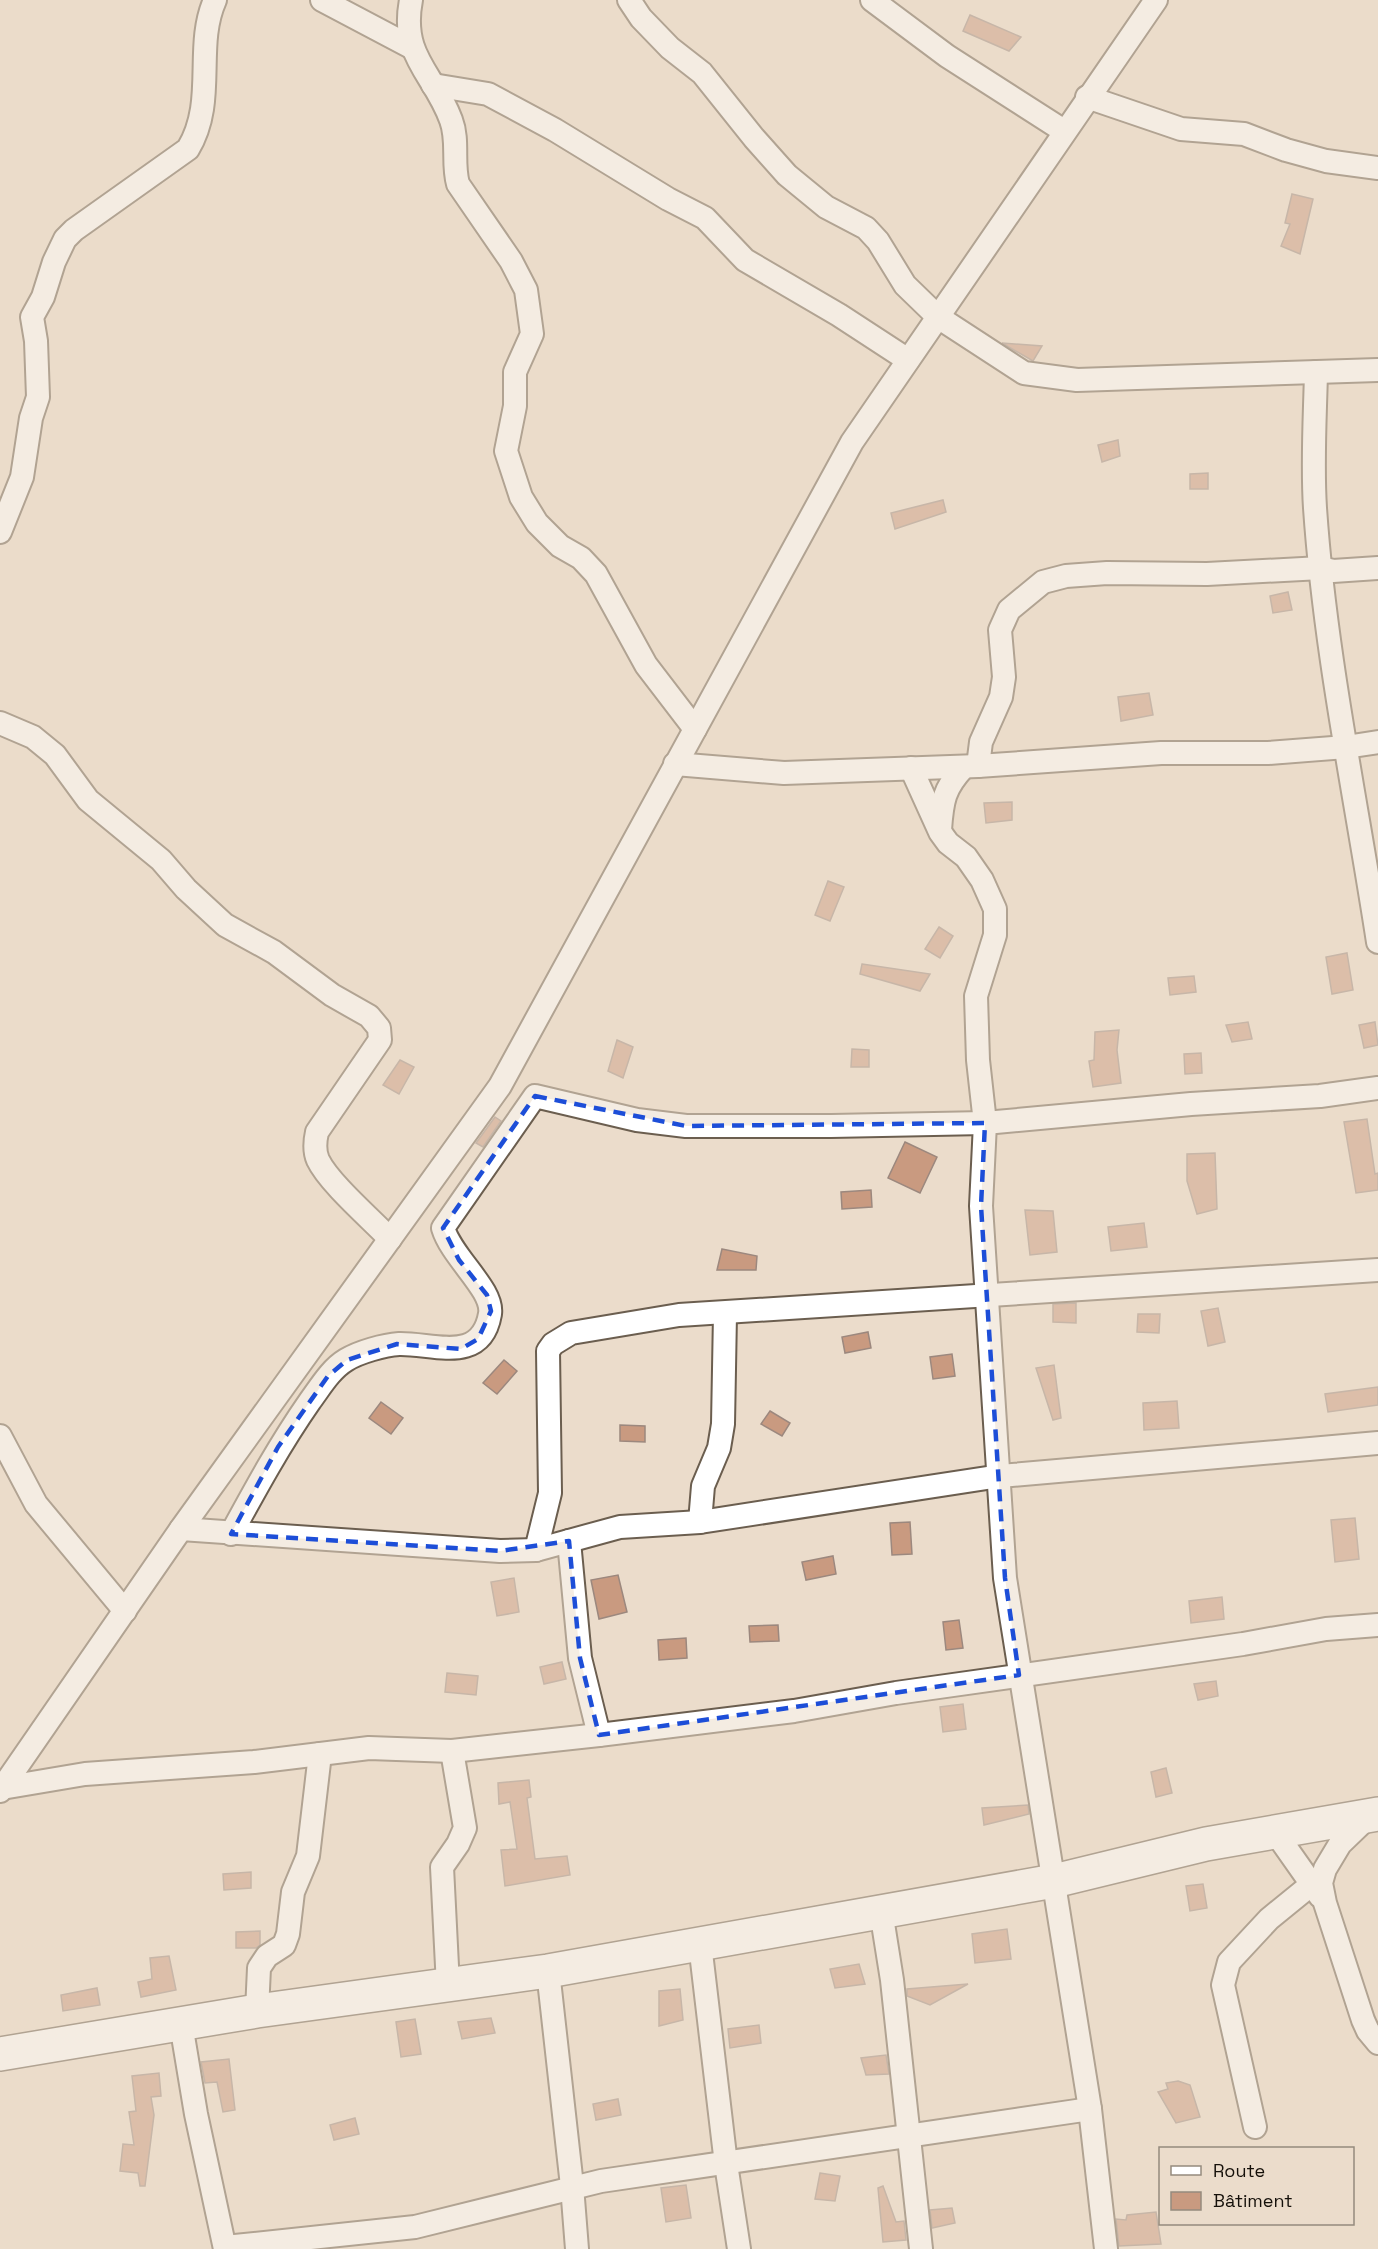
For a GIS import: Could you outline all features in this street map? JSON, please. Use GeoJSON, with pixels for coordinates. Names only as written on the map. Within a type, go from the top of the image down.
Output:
{"type":"FeatureCollection","features":[{"type":"Feature","properties":{"kind":"main road"},"geometry":{"type":"LineString","coordinates":[[0,2054],[257,2011],[548,1971],[1054,1881],[1206,1844],[1374,1814]]}},
{"type":"Feature","properties":{"kind":"street"},"geometry":{"type":"LineString","coordinates":[[0,531],[26,462],[31,418],[38,397],[36,341],[32,317],[43,297],[54,262],[65,239],[74,230],[188,149],[197,135],[207,64],[205,39],[215,0]]}},
{"type":"Feature","properties":{"kind":"street"},"geometry":{"type":"LineString","coordinates":[[322,0],[411,47]]}},
{"type":"Feature","properties":{"kind":"street"},"geometry":{"type":"LineString","coordinates":[[411,0],[411,47],[451,120],[458,184],[468,201],[478,210],[526,290],[532,334],[515,372],[514,406],[506,451],[521,497],[537,523],[560,546],[581,558],[596,574],[646,666],[695,729]]}},
{"type":"Feature","properties":{"kind":"street"},"geometry":{"type":"LineString","coordinates":[[629,0],[641,18],[670,48],[702,73],[753,138],[787,175],[826,207],[866,228],[878,241],[905,285],[938,317],[1024,373],[1077,380],[1378,370]]}},
{"type":"Feature","properties":{"kind":"street"},"geometry":{"type":"LineString","coordinates":[[872,0],[947,56],[1064,131]]}},
{"type":"Feature","properties":{"kind":"street"},"geometry":{"type":"LineString","coordinates":[[1,1789],[181,1529],[500,1086],[852,442],[1156,0]]}},
{"type":"Feature","properties":{"kind":"street"},"geometry":{"type":"LineString","coordinates":[[432,85],[488,94],[555,130],[668,200],[705,218],[745,260],[839,315],[908,360]]}},
{"type":"Feature","properties":{"kind":"street"},"geometry":{"type":"LineString","coordinates":[[1088,97],[1181,129],[1244,134],[1286,150],[1326,161],[1378,168]]}},
{"type":"Feature","properties":{"kind":"street"},"geometry":{"type":"LineString","coordinates":[[1316,372],[1315,506],[1321,568],[1346,747],[1376,918],[1378,942]]}},
{"type":"Feature","properties":{"kind":"street"},"geometry":{"type":"LineString","coordinates":[[940,832],[942,806],[950,782],[971,766],[1001,697],[1004,677],[1000,630],[1009,610],[1043,582],[1066,576],[1107,573],[1207,573],[1321,568],[1333,571],[1378,568]]}},
{"type":"Feature","properties":{"kind":"street"},"geometry":{"type":"LineString","coordinates":[[0,723],[33,737],[55,755],[88,800],[161,860],[225,925],[274,952],[332,995],[369,1016],[379,1028],[380,1040],[317,1132],[315,1145],[318,1160],[390,1239]]}},
{"type":"Feature","properties":{"kind":"street"},"geometry":{"type":"LineString","coordinates":[[675,764],[784,773],[971,766],[1161,753],[1268,753],[1378,742]]}},
{"type":"Feature","properties":{"kind":"street"},"geometry":{"type":"LineString","coordinates":[[911,768],[940,832],[948,843],[966,857],[982,880],[995,909],[995,935],[976,996],[978,1060],[985,1123],[981,1206],[1005,1578],[1090,2109],[1106,2249]]}},
{"type":"Feature","properties":{"kind":"street"},"geometry":{"type":"LineString","coordinates":[[500,1086],[637,1120],[686,1126],[985,1123],[1191,1104],[1320,1096],[1378,1088]]}},
{"type":"Feature","properties":{"kind":"street"},"geometry":{"type":"LineString","coordinates":[[231,1534],[278,1447],[328,1376],[346,1360],[397,1344],[461,1349],[478,1339],[488,1323],[490,1311],[487,1295],[453,1251],[443,1228],[535,1096]]}},
{"type":"Feature","properties":{"kind":"street"},"geometry":{"type":"LineString","coordinates":[[536,1550],[550,1493],[548,1351],[553,1344],[571,1333],[679,1315],[725,1314],[987,1293],[1378,1270]]}},
{"type":"Feature","properties":{"kind":"street"},"geometry":{"type":"LineString","coordinates":[[700,1522],[703,1486],[719,1448],[723,1424],[725,1314]]}},
{"type":"Feature","properties":{"kind":"street"},"geometry":{"type":"LineString","coordinates":[[0,1436],[36,1504],[125,1611]]}},
{"type":"Feature","properties":{"kind":"street"},"geometry":{"type":"LineString","coordinates":[[181,1529],[500,1551],[536,1550],[620,1527],[700,1522],[1000,1476],[1378,1443]]}},
{"type":"Feature","properties":{"kind":"street"},"geometry":{"type":"LineString","coordinates":[[569,1541],[580,1658],[599,1735]]}},
{"type":"Feature","properties":{"kind":"street"},"geometry":{"type":"LineString","coordinates":[[1,1789],[85,1774],[254,1762],[369,1748],[452,1751],[599,1735],[794,1711],[1019,1675],[1243,1644],[1326,1629],[1378,1625]]}},
{"type":"Feature","properties":{"kind":"street"},"geometry":{"type":"LineString","coordinates":[[448,1986],[442,1867],[458,1844],[465,1828],[452,1751]]}},
{"type":"Feature","properties":{"kind":"street"},"geometry":{"type":"LineString","coordinates":[[257,2011],[260,1968],[267,1956],[284,1945],[288,1934],[293,1892],[308,1856],[320,1754]]}},
{"type":"Feature","properties":{"kind":"street"},"geometry":{"type":"LineString","coordinates":[[1374,1814],[1351,1831],[1325,1869],[1321,1883],[1325,1903],[1368,2031],[1378,2043]]}},
{"type":"Feature","properties":{"kind":"street"},"geometry":{"type":"LineString","coordinates":[[1275,1832],[1325,1903]]}},
{"type":"Feature","properties":{"kind":"street"},"geometry":{"type":"LineString","coordinates":[[1255,2127],[1223,1985],[1229,1962],[1269,1919],[1312,1884]]}},
{"type":"Feature","properties":{"kind":"street"},"geometry":{"type":"LineString","coordinates":[[881,1911],[921,2249]]}},
{"type":"Feature","properties":{"kind":"street"},"geometry":{"type":"LineString","coordinates":[[700,1944],[726,2164],[739,2249]]}},
{"type":"Feature","properties":{"kind":"street"},"geometry":{"type":"LineString","coordinates":[[548,1971],[572,2186],[576,2249]]}},
{"type":"Feature","properties":{"kind":"street"},"geometry":{"type":"LineString","coordinates":[[181,2024],[196,2114],[225,2248],[415,2228],[572,2186],[1090,2109]]}},
{"type":"Feature","properties":{"kind":"highlighted area"},"geometry":{"type":"Polygon","coordinates":[[[535,1096],[686,1126],[985,1123],[981,1206],[1005,1578],[1019,1675],[599,1735],[580,1658],[569,1541],[500,1551],[231,1534],[278,1447],[328,1376],[347,1360],[397,1344],[461,1349],[478,1339],[491,1311],[487,1295],[459,1260],[443,1228],[535,1096]]]}},
{"type":"Feature","properties":{"kind":"building"},"geometry":{"type":"Polygon","coordinates":[[[970,15],[1021,37],[1009,51],[963,31],[970,15]]]}},
{"type":"Feature","properties":{"kind":"building"},"geometry":{"type":"Polygon","coordinates":[[[1292,194],[1313,199],[1300,254],[1281,246],[1290,224],[1285,223],[1292,194]]]}},
{"type":"Feature","properties":{"kind":"building"},"geometry":{"type":"Polygon","coordinates":[[[1002,343],[1042,346],[1033,361],[1002,343]]]}},
{"type":"Feature","properties":{"kind":"building"},"geometry":{"type":"Polygon","coordinates":[[[1118,440],[1120,456],[1102,462],[1098,445],[1118,440]]]}},
{"type":"Feature","properties":{"kind":"building"},"geometry":{"type":"Polygon","coordinates":[[[1208,473],[1208,489],[1190,489],[1190,474],[1208,473]]]}},
{"type":"Feature","properties":{"kind":"building"},"geometry":{"type":"Polygon","coordinates":[[[943,500],[946,512],[895,529],[891,513],[943,500]]]}},
{"type":"Feature","properties":{"kind":"building"},"geometry":{"type":"Polygon","coordinates":[[[1288,592],[1292,610],[1273,613],[1270,596],[1288,592]]]}},
{"type":"Feature","properties":{"kind":"building"},"geometry":{"type":"Polygon","coordinates":[[[1149,693],[1153,715],[1121,721],[1118,697],[1149,693]]]}},
{"type":"Feature","properties":{"kind":"building"},"geometry":{"type":"Polygon","coordinates":[[[1012,802],[1012,820],[986,823],[984,803],[1012,802]]]}},
{"type":"Feature","properties":{"kind":"building"},"geometry":{"type":"Polygon","coordinates":[[[828,881],[844,887],[830,921],[815,915],[828,881]]]}},
{"type":"Feature","properties":{"kind":"building"},"geometry":{"type":"Polygon","coordinates":[[[939,927],[953,936],[940,958],[925,949],[939,927]]]}},
{"type":"Feature","properties":{"kind":"building"},"geometry":{"type":"Polygon","coordinates":[[[1347,953],[1353,990],[1332,994],[1326,957],[1347,953]]]}},
{"type":"Feature","properties":{"kind":"building"},"geometry":{"type":"Polygon","coordinates":[[[862,964],[930,974],[920,991],[860,974],[862,964]]]}},
{"type":"Feature","properties":{"kind":"building"},"geometry":{"type":"Polygon","coordinates":[[[1194,976],[1196,992],[1170,995],[1168,978],[1194,976]]]}},
{"type":"Feature","properties":{"kind":"building"},"geometry":{"type":"Polygon","coordinates":[[[1248,1022],[1252,1039],[1232,1042],[1226,1025],[1248,1022]]]}},
{"type":"Feature","properties":{"kind":"building"},"geometry":{"type":"Polygon","coordinates":[[[1375,1022],[1378,1045],[1364,1048],[1359,1025],[1375,1022]]]}},
{"type":"Feature","properties":{"kind":"building"},"geometry":{"type":"Polygon","coordinates":[[[1119,1030],[1117,1050],[1121,1083],[1093,1087],[1089,1061],[1094,1060],[1095,1032],[1119,1030]]]}},
{"type":"Feature","properties":{"kind":"building"},"geometry":{"type":"Polygon","coordinates":[[[617,1040],[633,1047],[623,1078],[608,1071],[617,1040]]]}},
{"type":"Feature","properties":{"kind":"building"},"geometry":{"type":"Polygon","coordinates":[[[852,1049],[869,1050],[869,1067],[851,1067],[852,1049]]]}},
{"type":"Feature","properties":{"kind":"building"},"geometry":{"type":"Polygon","coordinates":[[[1201,1053],[1202,1073],[1185,1074],[1184,1054],[1201,1053]]]}},
{"type":"Feature","properties":{"kind":"building"},"geometry":{"type":"Polygon","coordinates":[[[400,1060],[414,1067],[399,1094],[383,1085],[400,1060]]]}},
{"type":"Feature","properties":{"kind":"building"},"geometry":{"type":"Polygon","coordinates":[[[495,1117],[501,1121],[483,1147],[476,1143],[495,1117]]]}},
{"type":"Feature","properties":{"kind":"building"},"geometry":{"type":"Polygon","coordinates":[[[1367,1119],[1375,1174],[1378,1173],[1378,1190],[1356,1193],[1344,1122],[1367,1119]]]}},
{"type":"Feature","properties":{"kind":"building"},"geometry":{"type":"Polygon","coordinates":[[[905,1142],[937,1157],[920,1193],[888,1178],[905,1142]]]}},
{"type":"Feature","properties":{"kind":"building"},"geometry":{"type":"Polygon","coordinates":[[[1215,1153],[1217,1209],[1197,1214],[1187,1181],[1187,1154],[1215,1153]]]}},
{"type":"Feature","properties":{"kind":"building"},"geometry":{"type":"Polygon","coordinates":[[[871,1190],[872,1207],[842,1209],[841,1192],[871,1190]]]}},
{"type":"Feature","properties":{"kind":"building"},"geometry":{"type":"Polygon","coordinates":[[[1025,1210],[1053,1211],[1057,1252],[1030,1255],[1025,1210]]]}},
{"type":"Feature","properties":{"kind":"building"},"geometry":{"type":"Polygon","coordinates":[[[1144,1223],[1147,1247],[1111,1251],[1108,1227],[1144,1223]]]}},
{"type":"Feature","properties":{"kind":"building"},"geometry":{"type":"Polygon","coordinates":[[[722,1249],[757,1256],[756,1270],[717,1270],[722,1249]]]}},
{"type":"Feature","properties":{"kind":"building"},"geometry":{"type":"Polygon","coordinates":[[[1076,1303],[1076,1323],[1053,1322],[1053,1304],[1076,1303]]]}},
{"type":"Feature","properties":{"kind":"building"},"geometry":{"type":"Polygon","coordinates":[[[1218,1308],[1225,1342],[1208,1346],[1201,1311],[1218,1308]]]}},
{"type":"Feature","properties":{"kind":"building"},"geometry":{"type":"Polygon","coordinates":[[[1138,1314],[1160,1314],[1159,1333],[1137,1332],[1138,1314]]]}},
{"type":"Feature","properties":{"kind":"building"},"geometry":{"type":"Polygon","coordinates":[[[868,1332],[871,1348],[845,1353],[842,1337],[868,1332]]]}},
{"type":"Feature","properties":{"kind":"building"},"geometry":{"type":"Polygon","coordinates":[[[952,1354],[955,1376],[933,1379],[930,1357],[952,1354]]]}},
{"type":"Feature","properties":{"kind":"building"},"geometry":{"type":"Polygon","coordinates":[[[504,1360],[517,1371],[497,1394],[483,1383],[504,1360]]]}},
{"type":"Feature","properties":{"kind":"building"},"geometry":{"type":"Polygon","coordinates":[[[1054,1365],[1061,1418],[1053,1420],[1036,1368],[1054,1365]]]}},
{"type":"Feature","properties":{"kind":"building"},"geometry":{"type":"Polygon","coordinates":[[[1378,1387],[1378,1405],[1328,1412],[1325,1394],[1378,1387]]]}},
{"type":"Feature","properties":{"kind":"building"},"geometry":{"type":"Polygon","coordinates":[[[1177,1401],[1179,1428],[1144,1430],[1143,1403],[1177,1401]]]}},
{"type":"Feature","properties":{"kind":"building"},"geometry":{"type":"Polygon","coordinates":[[[381,1402],[403,1418],[391,1434],[369,1418],[381,1402]]]}},
{"type":"Feature","properties":{"kind":"building"},"geometry":{"type":"Polygon","coordinates":[[[770,1411],[790,1423],[782,1436],[761,1424],[770,1411]]]}},
{"type":"Feature","properties":{"kind":"building"},"geometry":{"type":"Polygon","coordinates":[[[620,1425],[645,1426],[645,1442],[620,1441],[620,1425]]]}},
{"type":"Feature","properties":{"kind":"building"},"geometry":{"type":"Polygon","coordinates":[[[1355,1518],[1359,1559],[1335,1562],[1331,1520],[1355,1518]]]}},
{"type":"Feature","properties":{"kind":"building"},"geometry":{"type":"Polygon","coordinates":[[[910,1522],[912,1554],[892,1555],[890,1523],[910,1522]]]}},
{"type":"Feature","properties":{"kind":"building"},"geometry":{"type":"Polygon","coordinates":[[[833,1556],[836,1574],[806,1580],[802,1562],[833,1556]]]}},
{"type":"Feature","properties":{"kind":"building"},"geometry":{"type":"Polygon","coordinates":[[[618,1575],[627,1612],[599,1619],[591,1580],[618,1575]]]}},
{"type":"Feature","properties":{"kind":"building"},"geometry":{"type":"Polygon","coordinates":[[[514,1578],[519,1612],[497,1616],[491,1582],[514,1578]]]}},
{"type":"Feature","properties":{"kind":"building"},"geometry":{"type":"Polygon","coordinates":[[[1222,1597],[1224,1619],[1191,1623],[1189,1601],[1222,1597]]]}},
{"type":"Feature","properties":{"kind":"building"},"geometry":{"type":"Polygon","coordinates":[[[959,1620],[963,1648],[946,1650],[943,1622],[959,1620]]]}},
{"type":"Feature","properties":{"kind":"building"},"geometry":{"type":"Polygon","coordinates":[[[778,1625],[779,1641],[750,1642],[749,1626],[778,1625]]]}},
{"type":"Feature","properties":{"kind":"building"},"geometry":{"type":"Polygon","coordinates":[[[686,1638],[687,1658],[659,1660],[658,1640],[686,1638]]]}},
{"type":"Feature","properties":{"kind":"building"},"geometry":{"type":"Polygon","coordinates":[[[562,1662],[566,1679],[544,1684],[540,1667],[562,1662]]]}},
{"type":"Feature","properties":{"kind":"building"},"geometry":{"type":"Polygon","coordinates":[[[447,1673],[478,1676],[476,1695],[445,1692],[447,1673]]]}},
{"type":"Feature","properties":{"kind":"building"},"geometry":{"type":"Polygon","coordinates":[[[1216,1681],[1218,1696],[1198,1700],[1194,1684],[1216,1681]]]}},
{"type":"Feature","properties":{"kind":"building"},"geometry":{"type":"Polygon","coordinates":[[[963,1704],[966,1729],[943,1732],[940,1707],[963,1704]]]}},
{"type":"Feature","properties":{"kind":"building"},"geometry":{"type":"Polygon","coordinates":[[[1166,1768],[1172,1793],[1156,1797],[1151,1772],[1166,1768]]]}},
{"type":"Feature","properties":{"kind":"building"},"geometry":{"type":"Polygon","coordinates":[[[529,1780],[531,1797],[527,1798],[535,1859],[567,1856],[570,1875],[505,1886],[501,1850],[517,1849],[510,1802],[499,1804],[498,1783],[529,1780]]]}},
{"type":"Feature","properties":{"kind":"building"},"geometry":{"type":"Polygon","coordinates":[[[1028,1805],[1029,1814],[984,1825],[982,1808],[1028,1805]]]}},
{"type":"Feature","properties":{"kind":"building"},"geometry":{"type":"Polygon","coordinates":[[[251,1872],[251,1888],[224,1890],[223,1874],[251,1872]]]}},
{"type":"Feature","properties":{"kind":"building"},"geometry":{"type":"Polygon","coordinates":[[[1203,1884],[1207,1908],[1190,1911],[1186,1886],[1203,1884]]]}},
{"type":"Feature","properties":{"kind":"building"},"geometry":{"type":"Polygon","coordinates":[[[1007,1929],[1011,1959],[975,1963],[972,1934],[1007,1929]]]}},
{"type":"Feature","properties":{"kind":"building"},"geometry":{"type":"Polygon","coordinates":[[[260,1931],[260,1945],[256,1948],[236,1948],[236,1932],[260,1931]]]}},
{"type":"Feature","properties":{"kind":"building"},"geometry":{"type":"Polygon","coordinates":[[[169,1956],[176,1990],[141,1997],[138,1982],[152,1979],[150,1958],[169,1956]]]}},
{"type":"Feature","properties":{"kind":"building"},"geometry":{"type":"Polygon","coordinates":[[[859,1964],[865,1984],[835,1988],[830,1969],[859,1964]]]}},
{"type":"Feature","properties":{"kind":"building"},"geometry":{"type":"Polygon","coordinates":[[[968,1984],[930,2005],[907,1996],[907,1989],[968,1984]]]}},
{"type":"Feature","properties":{"kind":"building"},"geometry":{"type":"Polygon","coordinates":[[[97,1988],[100,2005],[63,2011],[61,1995],[97,1988]]]}},
{"type":"Feature","properties":{"kind":"building"},"geometry":{"type":"Polygon","coordinates":[[[680,1989],[683,2020],[659,2026],[659,1991],[680,1989]]]}},
{"type":"Feature","properties":{"kind":"building"},"geometry":{"type":"Polygon","coordinates":[[[491,2018],[495,2033],[462,2039],[458,2022],[491,2018]]]}},
{"type":"Feature","properties":{"kind":"building"},"geometry":{"type":"Polygon","coordinates":[[[415,2019],[421,2054],[401,2057],[396,2022],[415,2019]]]}},
{"type":"Feature","properties":{"kind":"building"},"geometry":{"type":"Polygon","coordinates":[[[759,2025],[761,2043],[730,2048],[728,2029],[759,2025]]]}},
{"type":"Feature","properties":{"kind":"building"},"geometry":{"type":"Polygon","coordinates":[[[886,2055],[889,2074],[866,2075],[861,2058],[886,2055]]]}},
{"type":"Feature","properties":{"kind":"building"},"geometry":{"type":"Polygon","coordinates":[[[229,2059],[235,2110],[223,2112],[217,2082],[205,2083],[201,2062],[229,2059]]]}},
{"type":"Feature","properties":{"kind":"building"},"geometry":{"type":"Polygon","coordinates":[[[159,2073],[161,2096],[151,2097],[154,2115],[145,2186],[140,2186],[138,2173],[120,2171],[123,2144],[134,2145],[129,2112],[136,2111],[132,2076],[159,2073]]]}},
{"type":"Feature","properties":{"kind":"building"},"geometry":{"type":"Polygon","coordinates":[[[1178,2081],[1190,2085],[1200,2117],[1176,2123],[1158,2092],[1168,2089],[1166,2083],[1178,2081]]]}},
{"type":"Feature","properties":{"kind":"building"},"geometry":{"type":"Polygon","coordinates":[[[618,2099],[621,2115],[596,2120],[593,2104],[618,2099]]]}},
{"type":"Feature","properties":{"kind":"building"},"geometry":{"type":"Polygon","coordinates":[[[355,2118],[359,2134],[334,2140],[330,2125],[355,2118]]]}},
{"type":"Feature","properties":{"kind":"building"},"geometry":{"type":"Polygon","coordinates":[[[820,2173],[840,2176],[835,2201],[815,2199],[820,2173]]]}},
{"type":"Feature","properties":{"kind":"building"},"geometry":{"type":"Polygon","coordinates":[[[686,2185],[691,2218],[666,2222],[661,2188],[686,2185]]]}},
{"type":"Feature","properties":{"kind":"building"},"geometry":{"type":"Polygon","coordinates":[[[883,2186],[896,2222],[904,2221],[906,2240],[883,2242],[878,2188],[883,2186]]]}},
{"type":"Feature","properties":{"kind":"building"},"geometry":{"type":"Polygon","coordinates":[[[952,2208],[955,2223],[932,2228],[930,2210],[952,2208]]]}},
{"type":"Feature","properties":{"kind":"building"},"geometry":{"type":"Polygon","coordinates":[[[1156,2212],[1161,2244],[1119,2246],[1116,2219],[1126,2220],[1127,2215],[1156,2212]]]}}]}
